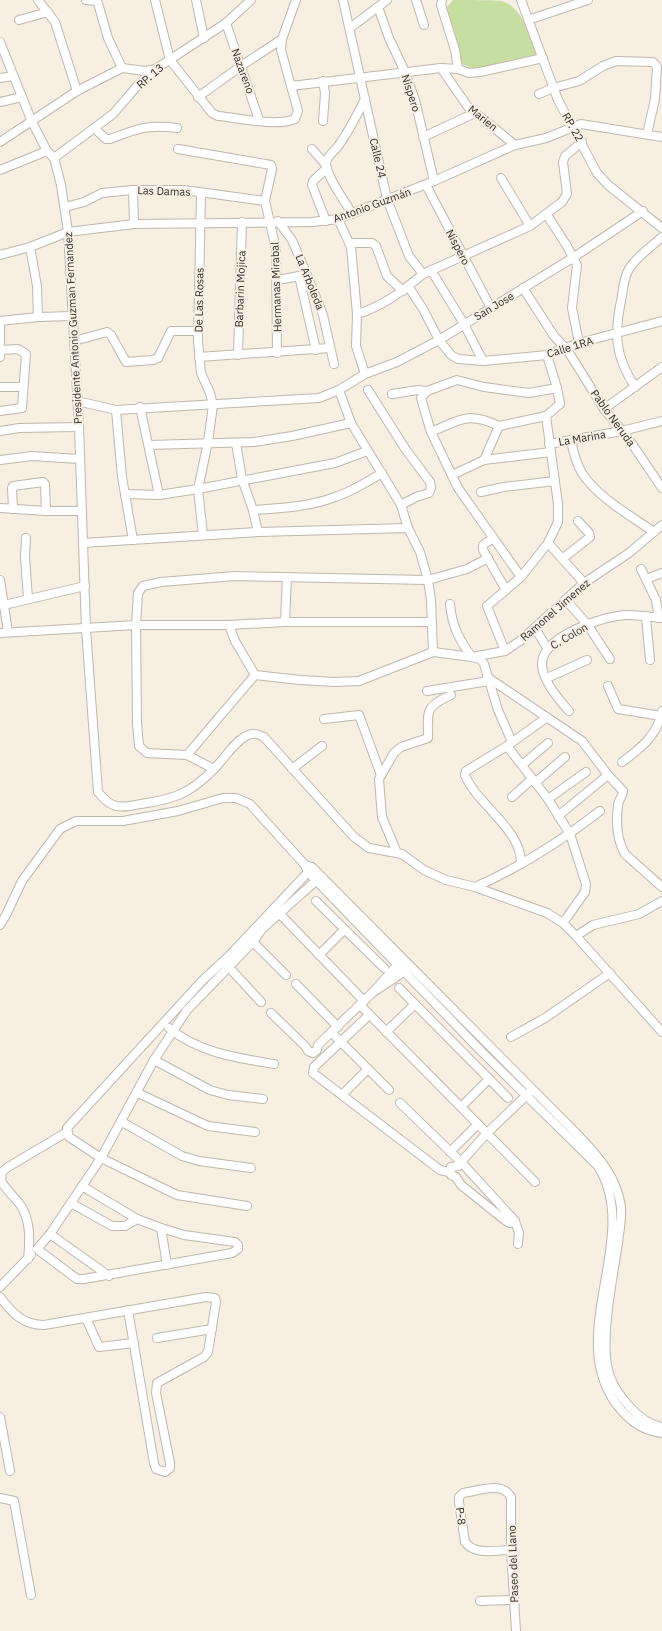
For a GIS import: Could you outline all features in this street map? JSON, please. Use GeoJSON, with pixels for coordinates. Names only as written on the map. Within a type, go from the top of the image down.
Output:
{"type":"FeatureCollection","features":[{"type":"Feature","properties":{"kind":"street"},"geometry":{"type":"LineString","coordinates":[[38,0],[55,22],[76,91]]}},
{"type":"Feature","properties":{"kind":"street"},"geometry":{"type":"LineString","coordinates":[[86,0],[97,0],[108,38],[122,68]]}},
{"type":"Feature","properties":{"kind":"street"},"geometry":{"type":"LineString","coordinates":[[155,0],[170,60],[198,97],[214,115],[288,122],[295,119],[298,111],[283,59],[282,39],[296,0]]}},
{"type":"Feature","properties":{"kind":"street"},"geometry":{"type":"LineString","coordinates":[[196,0],[204,38]]}},
{"type":"Feature","properties":{"kind":"street","name":"RP. 13"},"geometry":{"type":"LineString","coordinates":[[54,158],[113,114],[138,85],[157,68],[226,23],[251,0]]}},
{"type":"Feature","properties":{"kind":"street","name":"Calle 24"},"geometry":{"type":"LineString","coordinates":[[343,0],[387,199],[409,256],[423,274]]}},
{"type":"Feature","properties":{"kind":"street"},"geometry":{"type":"LineString","coordinates":[[350,28],[387,0]]}},
{"type":"Feature","properties":{"kind":"street"},"geometry":{"type":"LineString","coordinates":[[416,0],[424,25]]}},
{"type":"Feature","properties":{"kind":"street"},"geometry":{"type":"LineString","coordinates":[[442,0],[441,4],[455,50],[458,68]]}},
{"type":"Feature","properties":{"kind":"street","name":"RP. 22"},"geometry":{"type":"LineString","coordinates":[[521,0],[553,88],[597,173],[604,181],[643,211],[662,228]]}},
{"type":"Feature","properties":{"kind":"street"},"geometry":{"type":"LineString","coordinates":[[528,20],[588,0]]}},
{"type":"Feature","properties":{"kind":"street","name":"Níspero"},"geometry":{"type":"LineString","coordinates":[[378,7],[389,38],[405,72],[415,100],[434,181]]}},
{"type":"Feature","properties":{"kind":"street"},"geometry":{"type":"LineString","coordinates":[[19,20],[48,12]]}},
{"type":"Feature","properties":{"kind":"street","name":"Nazareno"},"geometry":{"type":"LineString","coordinates":[[226,23],[259,120]]}},
{"type":"Feature","properties":{"kind":"street"},"geometry":{"type":"LineString","coordinates":[[198,97],[282,39]]}},
{"type":"Feature","properties":{"kind":"street"},"geometry":{"type":"LineString","coordinates":[[0,42],[4,64],[13,76],[32,122],[47,151],[54,158]]}},
{"type":"Feature","properties":{"kind":"street"},"geometry":{"type":"LineString","coordinates":[[291,86],[361,76],[441,68],[458,68],[469,73],[480,72],[543,58]]}},
{"type":"Feature","properties":{"kind":"street"},"geometry":{"type":"LineString","coordinates":[[539,94],[553,88],[579,81],[603,66],[616,61],[653,62],[657,66],[655,99],[647,134]]}},
{"type":"Feature","properties":{"kind":"street"},"geometry":{"type":"LineString","coordinates":[[0,142],[32,122],[76,91],[122,68],[145,71],[157,68]]}},
{"type":"Feature","properties":{"kind":"street","name":"Marien"},"geometry":{"type":"LineString","coordinates":[[441,68],[456,92],[468,107],[515,144]]}},
{"type":"Feature","properties":{"kind":"street"},"geometry":{"type":"LineString","coordinates":[[0,78],[13,76]]}},
{"type":"Feature","properties":{"kind":"street"},"geometry":{"type":"LineString","coordinates":[[323,82],[325,93],[323,121]]}},
{"type":"Feature","properties":{"kind":"street"},"geometry":{"type":"LineString","coordinates":[[0,102],[22,98]]}},
{"type":"Feature","properties":{"kind":"street"},"geometry":{"type":"LineString","coordinates":[[326,221],[312,185],[314,180],[326,166],[327,159],[349,129],[365,99]]}},
{"type":"Feature","properties":{"kind":"street"},"geometry":{"type":"LineString","coordinates":[[423,137],[475,113]]}},
{"type":"Feature","properties":{"kind":"street","name":"Antonio Guzmán"},"geometry":{"type":"LineString","coordinates":[[0,255],[30,247],[68,232],[134,224],[338,220],[387,199],[426,185],[515,144],[546,138],[572,126],[581,124],[662,137]]}},
{"type":"Feature","properties":{"kind":"street"},"geometry":{"type":"LineString","coordinates":[[94,128],[106,139],[110,139],[142,127],[158,125],[177,128]]}},
{"type":"Feature","properties":{"kind":"street"},"geometry":{"type":"LineString","coordinates":[[357,314],[369,311],[405,289],[423,274],[463,255],[508,237],[530,226],[547,215],[566,198],[567,194],[563,162],[565,156],[582,142]]}},
{"type":"Feature","properties":{"kind":"street"},"geometry":{"type":"LineString","coordinates":[[178,149],[271,165],[272,169],[265,201]]}},
{"type":"Feature","properties":{"kind":"street"},"geometry":{"type":"LineString","coordinates":[[312,149],[326,166],[352,214]]}},
{"type":"Feature","properties":{"kind":"street"},"geometry":{"type":"LineString","coordinates":[[0,170],[47,151]]}},
{"type":"Feature","properties":{"kind":"street","name":"Presidente Antonio Guzman Fernandez"},"geometry":{"type":"LineString","coordinates":[[54,158],[61,185],[68,232],[78,401],[86,629],[98,792],[104,800],[111,805],[124,808],[161,801],[186,793],[214,769],[231,749],[245,736],[252,734],[264,737],[362,844],[369,848],[396,853],[411,859],[424,870],[434,875],[475,887],[547,913],[563,923],[662,1032]]}},
{"type":"Feature","properties":{"kind":"street"},"geometry":{"type":"LineString","coordinates":[[502,178],[530,226]]}},
{"type":"Feature","properties":{"kind":"street","name":"Nispero"},"geometry":{"type":"LineString","coordinates":[[426,185],[491,308]]}},
{"type":"Feature","properties":{"kind":"street"},"geometry":{"type":"LineString","coordinates":[[133,190],[134,224]]}},
{"type":"Feature","properties":{"kind":"street","name":"Las Damas"},"geometry":{"type":"LineString","coordinates":[[65,207],[84,202],[102,193],[133,190],[184,190],[265,201]]}},
{"type":"Feature","properties":{"kind":"street","name":"De Las Rosas"},"geometry":{"type":"LineString","coordinates":[[201,193],[198,331],[199,357],[201,373],[210,393],[213,405]]}},
{"type":"Feature","properties":{"kind":"street","name":"Hermanas Mirabal"},"geometry":{"type":"LineString","coordinates":[[265,201],[274,222],[278,280],[277,353]]}},
{"type":"Feature","properties":{"kind":"street","name":"San Jose"},"geometry":{"type":"LineString","coordinates":[[116,410],[140,407],[213,405],[319,398],[339,390],[365,374],[397,362],[439,340],[574,257],[643,211]]}},
{"type":"Feature","properties":{"kind":"street"},"geometry":{"type":"LineString","coordinates":[[547,215],[574,257],[577,273],[572,313],[579,343]]}},
{"type":"Feature","properties":{"kind":"street"},"geometry":{"type":"LineString","coordinates":[[338,220],[349,243],[357,314],[356,346],[365,374]]}},
{"type":"Feature","properties":{"kind":"street","name":"Barbarin Mojica"},"geometry":{"type":"LineString","coordinates":[[238,355],[242,222]]}},
{"type":"Feature","properties":{"kind":"street","name":"La Arboleda"},"geometry":{"type":"LineString","coordinates":[[274,222],[292,240],[303,276],[323,315],[334,364]]}},
{"type":"Feature","properties":{"kind":"street"},"geometry":{"type":"LineString","coordinates":[[635,387],[625,372],[621,362],[616,333],[617,315],[628,270],[662,237]]}},
{"type":"Feature","properties":{"kind":"street","name":"Calle 1RA"},"geometry":{"type":"LineString","coordinates":[[349,243],[372,243],[376,246],[384,272],[392,283],[405,289],[422,309],[439,340],[451,356],[458,359],[547,355],[579,343],[662,321]]}},
{"type":"Feature","properties":{"kind":"street"},"geometry":{"type":"LineString","coordinates":[[30,247],[37,286],[38,317]]}},
{"type":"Feature","properties":{"kind":"street"},"geometry":{"type":"LineString","coordinates":[[431,270],[464,324],[481,358]]}},
{"type":"Feature","properties":{"kind":"street"},"geometry":{"type":"LineString","coordinates":[[278,280],[303,276],[316,350]]}},
{"type":"Feature","properties":{"kind":"street","name":"Pablo Neruda"},"geometry":{"type":"LineString","coordinates":[[523,288],[565,348],[604,409],[658,475],[662,488]]}},
{"type":"Feature","properties":{"kind":"street"},"geometry":{"type":"LineString","coordinates":[[0,321],[38,317],[73,316]]}},
{"type":"Feature","properties":{"kind":"street"},"geometry":{"type":"LineString","coordinates":[[0,326],[1,354],[18,350],[26,354],[22,408],[0,411]]}},
{"type":"Feature","properties":{"kind":"street"},"geometry":{"type":"LineString","coordinates":[[74,341],[107,332],[112,334],[126,362],[139,361],[158,358],[171,331],[198,331]]}},
{"type":"Feature","properties":{"kind":"street"},"geometry":{"type":"LineString","coordinates":[[199,357],[277,353],[330,348]]}},
{"type":"Feature","properties":{"kind":"street"},"geometry":{"type":"LineString","coordinates":[[431,432],[464,418],[480,418],[499,426],[546,416],[560,404],[558,388],[547,355]]}},
{"type":"Feature","properties":{"kind":"street"},"geometry":{"type":"LineString","coordinates":[[604,409],[662,367]]}},
{"type":"Feature","properties":{"kind":"street"},"geometry":{"type":"LineString","coordinates":[[521,577],[465,499],[431,432],[421,403],[423,394],[427,391],[457,380],[484,387],[528,393],[558,388]]}},
{"type":"Feature","properties":{"kind":"street"},"geometry":{"type":"LineString","coordinates":[[0,387],[23,387]]}},
{"type":"Feature","properties":{"kind":"street"},"geometry":{"type":"LineString","coordinates":[[255,675],[307,681],[359,681],[433,652],[428,580],[420,552],[408,528],[401,505],[351,423],[339,390]]}},
{"type":"Feature","properties":{"kind":"street"},"geometry":{"type":"LineString","coordinates":[[368,390],[406,450],[430,482],[431,488],[429,494],[416,497],[401,505]]}},
{"type":"Feature","properties":{"kind":"street"},"geometry":{"type":"LineString","coordinates":[[392,394],[418,390],[427,391]]}},
{"type":"Feature","properties":{"kind":"street"},"geometry":{"type":"LineString","coordinates":[[78,401],[116,410],[125,494],[133,540]]}},
{"type":"Feature","properties":{"kind":"street"},"geometry":{"type":"LineString","coordinates":[[203,535],[198,488],[208,442],[213,405]]}},
{"type":"Feature","properties":{"kind":"street"},"geometry":{"type":"LineString","coordinates":[[140,407],[159,495]]}},
{"type":"Feature","properties":{"kind":"street"},"geometry":{"type":"LineString","coordinates":[[505,650],[487,606],[521,577],[548,543],[558,522],[558,504],[546,416]]}},
{"type":"Feature","properties":{"kind":"street","name":"La Marina"},"geometry":{"type":"LineString","coordinates":[[452,475],[484,460],[550,448],[571,440],[622,431],[662,421]]}},
{"type":"Feature","properties":{"kind":"street"},"geometry":{"type":"LineString","coordinates":[[149,445],[208,442],[254,442],[292,436],[351,423]]}},
{"type":"Feature","properties":{"kind":"street"},"geometry":{"type":"LineString","coordinates":[[484,460],[499,426]]}},
{"type":"Feature","properties":{"kind":"street"},"geometry":{"type":"LineString","coordinates":[[0,431],[18,428],[79,427]]}},
{"type":"Feature","properties":{"kind":"street"},"geometry":{"type":"LineString","coordinates":[[571,440],[577,464],[591,484],[611,501],[654,532]]}},
{"type":"Feature","properties":{"kind":"street"},"geometry":{"type":"LineString","coordinates":[[236,443],[242,479],[253,510],[258,532]]}},
{"type":"Feature","properties":{"kind":"street"},"geometry":{"type":"LineString","coordinates":[[125,494],[159,495],[335,463],[367,451]]}},
{"type":"Feature","properties":{"kind":"street"},"geometry":{"type":"LineString","coordinates":[[0,460],[32,456],[79,459]]}},
{"type":"Feature","properties":{"kind":"street"},"geometry":{"type":"LineString","coordinates":[[253,510],[289,508],[324,501],[336,497],[382,473]]}},
{"type":"Feature","properties":{"kind":"street"},"geometry":{"type":"LineString","coordinates":[[481,492],[504,487],[555,481]]}},
{"type":"Feature","properties":{"kind":"street"},"geometry":{"type":"LineString","coordinates":[[13,509],[13,486],[43,482],[45,484],[46,511]]}},
{"type":"Feature","properties":{"kind":"street"},"geometry":{"type":"LineString","coordinates":[[0,508],[46,511],[82,511]]}},
{"type":"Feature","properties":{"kind":"street"},"geometry":{"type":"LineString","coordinates":[[562,559],[590,537],[589,533],[578,521]]}},
{"type":"Feature","properties":{"kind":"street","name":"Ramonel Jimenez"},"geometry":{"type":"LineString","coordinates":[[433,652],[472,657],[505,650],[520,642],[584,583],[629,553],[662,525]]}},
{"type":"Feature","properties":{"kind":"street"},"geometry":{"type":"LineString","coordinates":[[83,544],[258,532],[408,528]]}},
{"type":"Feature","properties":{"kind":"street"},"geometry":{"type":"LineString","coordinates":[[26,538],[25,557],[28,599]]}},
{"type":"Feature","properties":{"kind":"street"},"geometry":{"type":"LineString","coordinates":[[493,538],[482,546],[506,590]]}},
{"type":"Feature","properties":{"kind":"street"},"geometry":{"type":"LineString","coordinates":[[548,543],[584,583]]}},
{"type":"Feature","properties":{"kind":"street"},"geometry":{"type":"LineString","coordinates":[[214,769],[187,755],[147,752],[139,746],[137,723],[136,625],[138,593],[143,586],[161,582],[221,577],[428,580],[467,569],[488,558]]}},
{"type":"Feature","properties":{"kind":"street"},"geometry":{"type":"LineString","coordinates":[[641,570],[656,600],[660,618]]}},
{"type":"Feature","properties":{"kind":"street"},"geometry":{"type":"LineString","coordinates":[[646,579],[662,572]]}},
{"type":"Feature","properties":{"kind":"street"},"geometry":{"type":"LineString","coordinates":[[285,622],[287,577]]}},
{"type":"Feature","properties":{"kind":"street"},"geometry":{"type":"LineString","coordinates":[[0,580],[4,605],[4,632],[86,629],[136,625],[229,626],[285,622],[432,622]]}},
{"type":"Feature","properties":{"kind":"street"},"geometry":{"type":"LineString","coordinates":[[4,605],[84,586]]}},
{"type":"Feature","properties":{"kind":"street"},"geometry":{"type":"LineString","coordinates":[[566,600],[587,624],[610,659]]}},
{"type":"Feature","properties":{"kind":"street"},"geometry":{"type":"LineString","coordinates":[[450,604],[453,625],[462,645],[472,657],[480,659],[510,744],[522,765],[548,799],[570,834],[586,886],[585,892],[563,923]]}},
{"type":"Feature","properties":{"kind":"street","name":"C. Colon"},"geometry":{"type":"LineString","coordinates":[[569,710],[554,694],[542,664],[543,656],[547,648],[587,624],[627,615],[660,618]]}},
{"type":"Feature","properties":{"kind":"street"},"geometry":{"type":"LineString","coordinates":[[646,617],[650,660]]}},
{"type":"Feature","properties":{"kind":"street"},"geometry":{"type":"LineString","coordinates":[[229,626],[235,641],[255,675]]}},
{"type":"Feature","properties":{"kind":"street"},"geometry":{"type":"LineString","coordinates":[[535,628],[547,648]]}},
{"type":"Feature","properties":{"kind":"street"},"geometry":{"type":"LineString","coordinates":[[547,678],[587,660]]}},
{"type":"Feature","properties":{"kind":"street"},"geometry":{"type":"LineString","coordinates":[[187,755],[255,675]]}},
{"type":"Feature","properties":{"kind":"street"},"geometry":{"type":"LineString","coordinates":[[427,690],[488,679],[582,741],[608,775],[623,791],[618,806],[618,831],[625,854],[662,887]]}},
{"type":"Feature","properties":{"kind":"street"},"geometry":{"type":"LineString","coordinates":[[608,686],[618,709],[662,713],[657,730],[641,748],[622,762]]}},
{"type":"Feature","properties":{"kind":"street"},"geometry":{"type":"LineString","coordinates":[[396,853],[382,816],[379,778],[394,754],[401,747],[428,738],[430,708],[434,703],[451,696]]}},
{"type":"Feature","properties":{"kind":"street"},"geometry":{"type":"LineString","coordinates":[[324,719],[358,715],[381,775]]}},
{"type":"Feature","properties":{"kind":"street"},"geometry":{"type":"LineString","coordinates":[[521,864],[521,855],[510,835],[502,823],[474,790],[465,774],[466,771],[510,744],[546,718]]}},
{"type":"Feature","properties":{"kind":"street"},"geometry":{"type":"LineString","coordinates":[[522,765],[548,743]]}},
{"type":"Feature","properties":{"kind":"street"},"geometry":{"type":"LineString","coordinates":[[292,769],[322,746]]}},
{"type":"Feature","properties":{"kind":"street"},"geometry":{"type":"LineString","coordinates":[[512,797],[565,757]]}},
{"type":"Feature","properties":{"kind":"street"},"geometry":{"type":"LineString","coordinates":[[548,799],[586,772]]}},
{"type":"Feature","properties":{"kind":"street"},"geometry":{"type":"LineString","coordinates":[[558,816],[608,775]]}},
{"type":"Feature","properties":{"kind":"street"},"geometry":{"type":"LineString","coordinates":[[0,925],[6,916],[22,881],[60,829],[76,821],[123,821],[178,811],[223,798],[236,798],[250,804],[318,878],[529,1093],[598,1166],[609,1189],[612,1214],[611,1236],[597,1341],[601,1374],[617,1405],[628,1418],[642,1428],[662,1433]]}},
{"type":"Feature","properties":{"kind":"street"},"geometry":{"type":"LineString","coordinates":[[475,887],[521,864],[570,834],[600,811]]}},
{"type":"Feature","properties":{"kind":"street"},"geometry":{"type":"LineString","coordinates":[[248,1206],[177,1195],[101,1158],[69,1136],[67,1128],[202,981],[253,942],[262,928],[309,868]]}},
{"type":"Feature","properties":{"kind":"street"},"geometry":{"type":"LineString","coordinates":[[0,1287],[38,1249],[50,1234],[101,1158],[138,1093],[154,1060],[198,997],[276,910],[318,878]]}},
{"type":"Feature","properties":{"kind":"street"},"geometry":{"type":"LineString","coordinates":[[316,901],[384,968]]}},
{"type":"Feature","properties":{"kind":"street"},"geometry":{"type":"LineString","coordinates":[[576,936],[593,925],[639,914],[662,901]]}},
{"type":"Feature","properties":{"kind":"street"},"geometry":{"type":"LineString","coordinates":[[276,910],[362,1003],[369,1015],[535,1182]]}},
{"type":"Feature","properties":{"kind":"street"},"geometry":{"type":"LineString","coordinates":[[319,955],[344,930]]}},
{"type":"Feature","properties":{"kind":"street"},"geometry":{"type":"LineString","coordinates":[[253,942],[286,975]]}},
{"type":"Feature","properties":{"kind":"street"},"geometry":{"type":"LineString","coordinates":[[271,1013],[306,1047],[308,1051],[312,1052],[317,1050],[318,1045],[372,993],[400,962]]}},
{"type":"Feature","properties":{"kind":"street"},"geometry":{"type":"LineString","coordinates":[[226,964],[261,1002]]}},
{"type":"Feature","properties":{"kind":"street"},"geometry":{"type":"LineString","coordinates":[[372,993],[408,970]]}},
{"type":"Feature","properties":{"kind":"street"},"geometry":{"type":"LineString","coordinates":[[510,1036],[545,1018],[610,973]]}},
{"type":"Feature","properties":{"kind":"street"},"geometry":{"type":"LineString","coordinates":[[296,984],[338,1027]]}},
{"type":"Feature","properties":{"kind":"street"},"geometry":{"type":"LineString","coordinates":[[399,988],[508,1098]]}},
{"type":"Feature","properties":{"kind":"street"},"geometry":{"type":"LineString","coordinates":[[386,1032],[415,1004]]}},
{"type":"Feature","properties":{"kind":"street"},"geometry":{"type":"LineString","coordinates":[[369,1015],[314,1067],[313,1070],[318,1078],[440,1170],[453,1175],[461,1185],[506,1221],[510,1223],[515,1221]]}},
{"type":"Feature","properties":{"kind":"street"},"geometry":{"type":"LineString","coordinates":[[164,1024],[177,1035],[219,1054],[274,1064]]}},
{"type":"Feature","properties":{"kind":"street"},"geometry":{"type":"LineString","coordinates":[[332,1033],[389,1090]]}},
{"type":"Feature","properties":{"kind":"street"},"geometry":{"type":"LineString","coordinates":[[154,1060],[210,1090],[228,1095],[263,1099]]}},
{"type":"Feature","properties":{"kind":"street"},"geometry":{"type":"LineString","coordinates":[[342,1095],[368,1069]]}},
{"type":"Feature","properties":{"kind":"street"},"geometry":{"type":"LineString","coordinates":[[461,1107],[489,1079]]}},
{"type":"Feature","properties":{"kind":"street"},"geometry":{"type":"LineString","coordinates":[[138,1093],[208,1126],[255,1132]]}},
{"type":"Feature","properties":{"kind":"street"},"geometry":{"type":"LineString","coordinates":[[453,1175],[461,1173],[460,1164],[487,1133],[529,1093]]}},
{"type":"Feature","properties":{"kind":"street"},"geometry":{"type":"LineString","coordinates":[[529,1093],[599,1157],[609,1171],[615,1185],[621,1207],[621,1217],[606,1335],[606,1358],[608,1371],[616,1388],[638,1416],[662,1427]]}},
{"type":"Feature","properties":{"kind":"street"},"geometry":{"type":"LineString","coordinates":[[400,1103],[450,1152],[515,1221],[519,1233],[518,1244]]}},
{"type":"Feature","properties":{"kind":"street"},"geometry":{"type":"LineString","coordinates":[[122,1122],[182,1156],[199,1161],[251,1168]]}},
{"type":"Feature","properties":{"kind":"street"},"geometry":{"type":"LineString","coordinates":[[450,1152],[478,1124]]}},
{"type":"Feature","properties":{"kind":"street"},"geometry":{"type":"LineString","coordinates":[[28,1259],[30,1241],[27,1224],[19,1204],[0,1181],[1,1175],[8,1166],[67,1132]]}},
{"type":"Feature","properties":{"kind":"street"},"geometry":{"type":"LineString","coordinates":[[38,1249],[77,1279],[109,1276],[232,1253],[238,1249],[238,1245],[235,1242],[184,1235],[137,1219],[82,1186]]}},
{"type":"Feature","properties":{"kind":"street"},"geometry":{"type":"LineString","coordinates":[[71,1203],[112,1226],[124,1226],[137,1219]]}},
{"type":"Feature","properties":{"kind":"street"},"geometry":{"type":"LineString","coordinates":[[161,1228],[167,1265]]}},
{"type":"Feature","properties":{"kind":"street"},"geometry":{"type":"LineString","coordinates":[[50,1234],[109,1276]]}},
{"type":"Feature","properties":{"kind":"street"},"geometry":{"type":"LineString","coordinates":[[0,1297],[15,1315],[29,1323],[44,1325],[128,1310],[212,1296],[214,1298],[216,1302],[210,1347],[204,1357],[157,1383],[156,1393],[170,1463],[170,1468],[165,1472],[156,1469],[154,1463],[128,1310]]}},
{"type":"Feature","properties":{"kind":"street"},"geometry":{"type":"LineString","coordinates":[[86,1318],[98,1347],[134,1343]]}},
{"type":"Feature","properties":{"kind":"street"},"geometry":{"type":"LineString","coordinates":[[157,1338],[212,1329]]}},
{"type":"Feature","properties":{"kind":"street"},"geometry":{"type":"LineString","coordinates":[[0,1417],[10,1471]]}},
{"type":"Feature","properties":{"kind":"street","name":"P-8"},"geometry":{"type":"LineString","coordinates":[[511,1497],[507,1490],[500,1487],[463,1493],[459,1502],[465,1542],[468,1547],[477,1551],[511,1550]]}},
{"type":"Feature","properties":{"kind":"street","name":"Paseo del Llano"},"geometry":{"type":"LineString","coordinates":[[511,1497],[511,1550],[516,1631]]}},
{"type":"Feature","properties":{"kind":"street"},"geometry":{"type":"LineString","coordinates":[[0,1498],[14,1501],[31,1595]]}},
{"type":"Feature","properties":{"kind":"street"},"geometry":{"type":"LineString","coordinates":[[480,1601],[514,1600]]}},
{"type":"Feature","properties":{"kind":"green space"},"geometry":{"type":"Polygon","coordinates":[[[453,0],[502,1],[510,5],[521,16],[529,32],[537,56],[476,70],[462,64],[447,7],[453,0]]]}}]}
